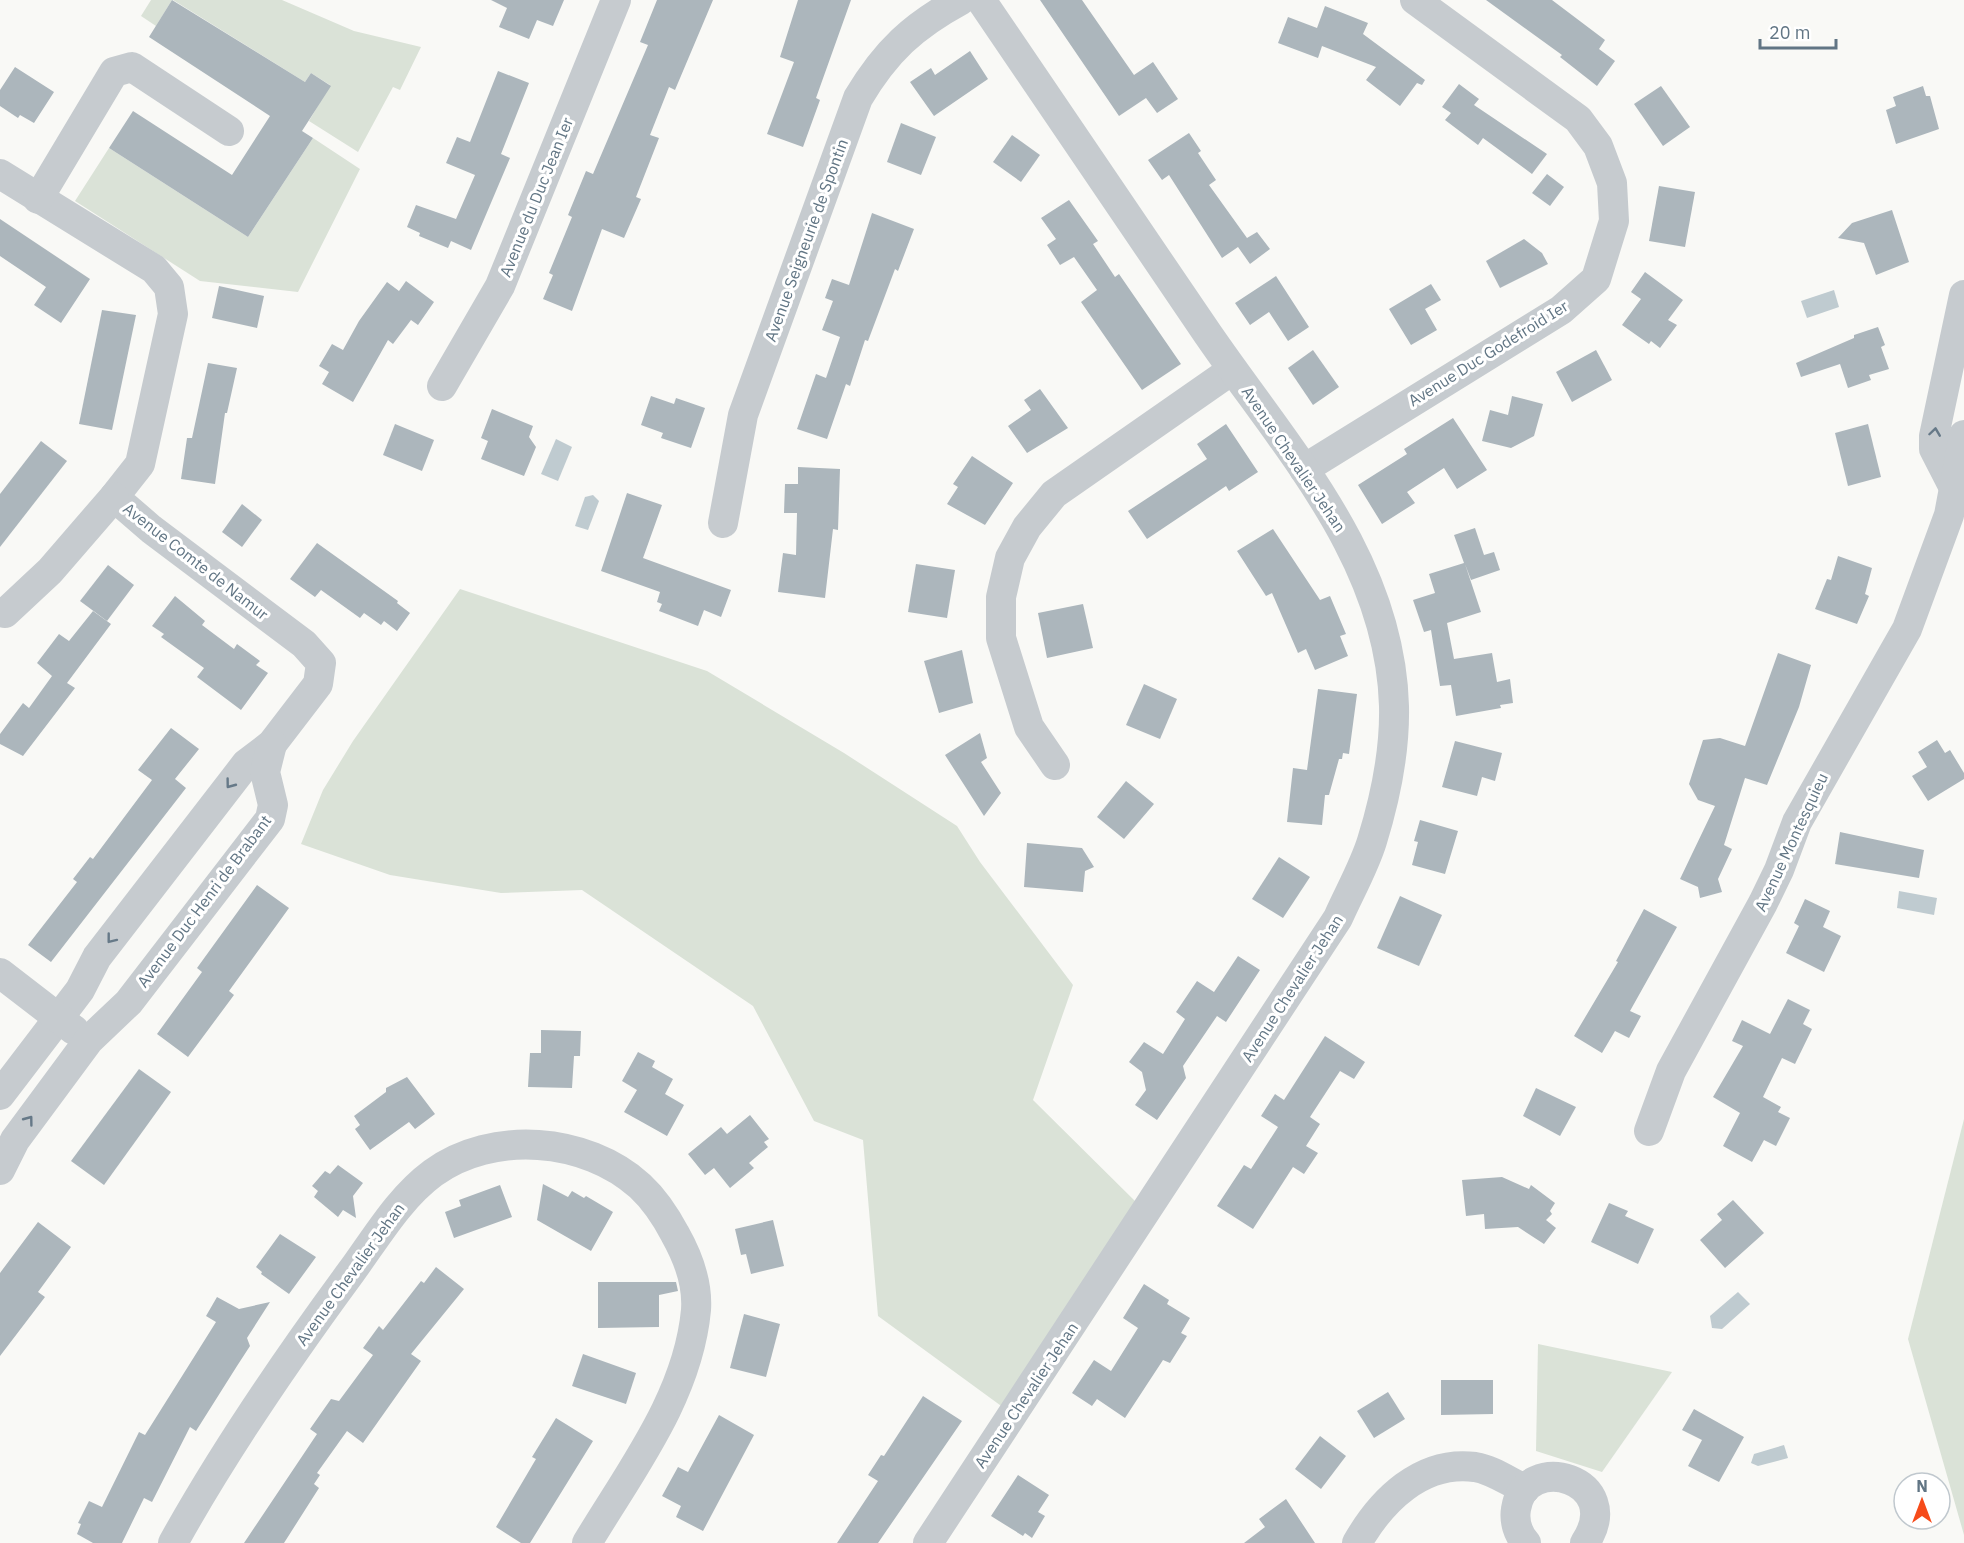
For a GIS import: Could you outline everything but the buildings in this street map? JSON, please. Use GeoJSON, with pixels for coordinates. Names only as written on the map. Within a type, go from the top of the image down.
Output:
{"type":"FeatureCollection","features":[{"type":"Feature","properties":{"kind":"street","name":"Avenue du Duc Jean Ier"},"geometry":{"type":"LineString","coordinates":[[442,386],[500,286],[616,0]]}},
{"type":"Feature","properties":{"kind":"street","name":"Avenue Seigneurie de Spontin"},"geometry":{"type":"LineString","coordinates":[[723,523],[743,416],[858,98],[871,74],[894,46],[961,0]]}},
{"type":"Feature","properties":{"kind":"street","name":"Avenue Chevalier Jehan"},"geometry":{"type":"LineString","coordinates":[[928,1543],[1338,918],[1371,842],[1390,752],[1394,706],[1386,646],[1370,587],[1348,539],[1304,469],[1232,370],[981,0]]}},
{"type":"Feature","properties":{"kind":"street","name":"Avenue Duc Godefroid Ier"},"geometry":{"type":"LineString","coordinates":[[1304,469],[1561,310],[1596,279],[1614,221],[1612,183],[1598,146],[1578,119],[1415,0]]}},
{"type":"Feature","properties":{"kind":"street"},"geometry":{"type":"LineString","coordinates":[[38,199],[114,72],[132,67],[228,131]]}},
{"type":"Feature","properties":{"kind":"street","name":"Avenue Comte de Namur"},"geometry":{"type":"LineString","coordinates":[[0,174],[154,269],[169,287],[173,314],[140,464],[114,497],[152,529],[304,644],[321,663]]}},
{"type":"Feature","properties":{"kind":"street"},"geometry":{"type":"LineString","coordinates":[[1953,486],[1934,449],[1934,436],[1964,294]]}},
{"type":"Feature","properties":{"kind":"street"},"geometry":{"type":"LineString","coordinates":[[1055,765],[1029,727],[1001,638],[1001,597],[1010,558],[1027,527],[1054,494],[1232,370]]}},
{"type":"Feature","properties":{"kind":"street","name":"Avenue Montesquieu"},"geometry":{"type":"LineString","coordinates":[[1649,1131],[1671,1071],[1753,923],[1779,870],[1797,822],[1907,629],[1950,515],[1953,486],[1964,435]]}},
{"type":"Feature","properties":{"kind":"street"},"geometry":{"type":"LineString","coordinates":[[5,613],[50,571],[114,497]]}},
{"type":"Feature","properties":{"kind":"street","name":"Avenue Duc Henri de Brabant"},"geometry":{"type":"LineString","coordinates":[[0,1095],[80,990],[97,957],[246,764],[272,744],[318,684],[321,663]]}},
{"type":"Feature","properties":{"kind":"street","name":"Avenue Duc Henri de Brabant"},"geometry":{"type":"LineString","coordinates":[[0,1170],[15,1140],[88,1040],[129,1002],[270,819],[273,805],[265,772],[272,744]]}},
{"type":"Feature","properties":{"kind":"street"},"geometry":{"type":"LineString","coordinates":[[0,974],[88,1040]]}},
{"type":"Feature","properties":{"kind":"street","name":"Avenue Chevalier Jehan"},"geometry":{"type":"LineString","coordinates":[[173,1543],[196,1502],[313,1324],[404,1199],[434,1172],[466,1154],[489,1148],[525,1144],[568,1149],[607,1165],[640,1186],[667,1220],[690,1261],[696,1307],[691,1344],[680,1382],[658,1425],[587,1543]]}},
{"type":"Feature","properties":{"kind":"street"},"geometry":{"type":"LineString","coordinates":[[1357,1543],[1381,1506],[1407,1484],[1432,1472],[1474,1467],[1488,1470],[1526,1490]]}},
{"type":"Feature","properties":{"kind":"street"},"geometry":{"type":"LineString","coordinates":[[1526,1543],[1521,1536],[1516,1517],[1518,1500],[1526,1490],[1551,1476],[1574,1480],[1585,1488],[1595,1512],[1594,1526],[1585,1543]]}},
{"type":"Feature","properties":{"kind":"shaded area"},"geometry":{"type":"Polygon","coordinates":[[[151,0],[172,0],[156,26],[141,16],[151,0]]]}},
{"type":"Feature","properties":{"kind":"shaded area"},"geometry":{"type":"Polygon","coordinates":[[[173,0],[282,0],[354,31],[421,47],[400,90],[393,87],[358,152],[309,121],[330,85],[311,73],[305,82],[173,0]]]}},
{"type":"Feature","properties":{"kind":"shaded area"},"geometry":{"type":"Polygon","coordinates":[[[313,138],[360,169],[298,292],[200,281],[75,201],[109,148],[248,237],[313,138]]]}},
{"type":"Feature","properties":{"kind":"shaded area"},"geometry":{"type":"Polygon","coordinates":[[[1834,290],[1839,307],[1807,318],[1801,301],[1834,290]]]}},
{"type":"Feature","properties":{"kind":"shaded area"},"geometry":{"type":"Polygon","coordinates":[[[556,439],[572,447],[558,481],[541,474],[556,439]]]}},
{"type":"Feature","properties":{"kind":"shaded area"},"geometry":{"type":"Polygon","coordinates":[[[593,495],[599,501],[588,530],[575,526],[585,497],[593,495]]]}},
{"type":"Feature","properties":{"kind":"shaded area"},"geometry":{"type":"Polygon","coordinates":[[[460,589],[707,671],[844,753],[957,826],[980,862],[1073,985],[1033,1100],[1139,1205],[1004,1408],[878,1316],[863,1140],[814,1121],[753,1006],[582,890],[501,893],[390,875],[301,844],[323,790],[353,741],[460,589]]]}},
{"type":"Feature","properties":{"kind":"shaded area"},"geometry":{"type":"Polygon","coordinates":[[[1899,891],[1937,898],[1934,915],[1897,908],[1899,891]]]}},
{"type":"Feature","properties":{"kind":"shaded area"},"geometry":{"type":"Polygon","coordinates":[[[1964,1119],[1964,1535],[1952,1493],[1952,1471],[1946,1471],[1908,1339],[1964,1119]]]}},
{"type":"Feature","properties":{"kind":"shaded area"},"geometry":{"type":"Polygon","coordinates":[[[1738,1292],[1750,1304],[1722,1329],[1712,1328],[1710,1316],[1738,1292]]]}},
{"type":"Feature","properties":{"kind":"shaded area"},"geometry":{"type":"Polygon","coordinates":[[[1538,1344],[1672,1372],[1602,1472],[1536,1451],[1538,1344]]]}},
{"type":"Feature","properties":{"kind":"shaded area"},"geometry":{"type":"Polygon","coordinates":[[[1784,1445],[1788,1458],[1758,1466],[1751,1463],[1754,1454],[1784,1445]]]}}]}
